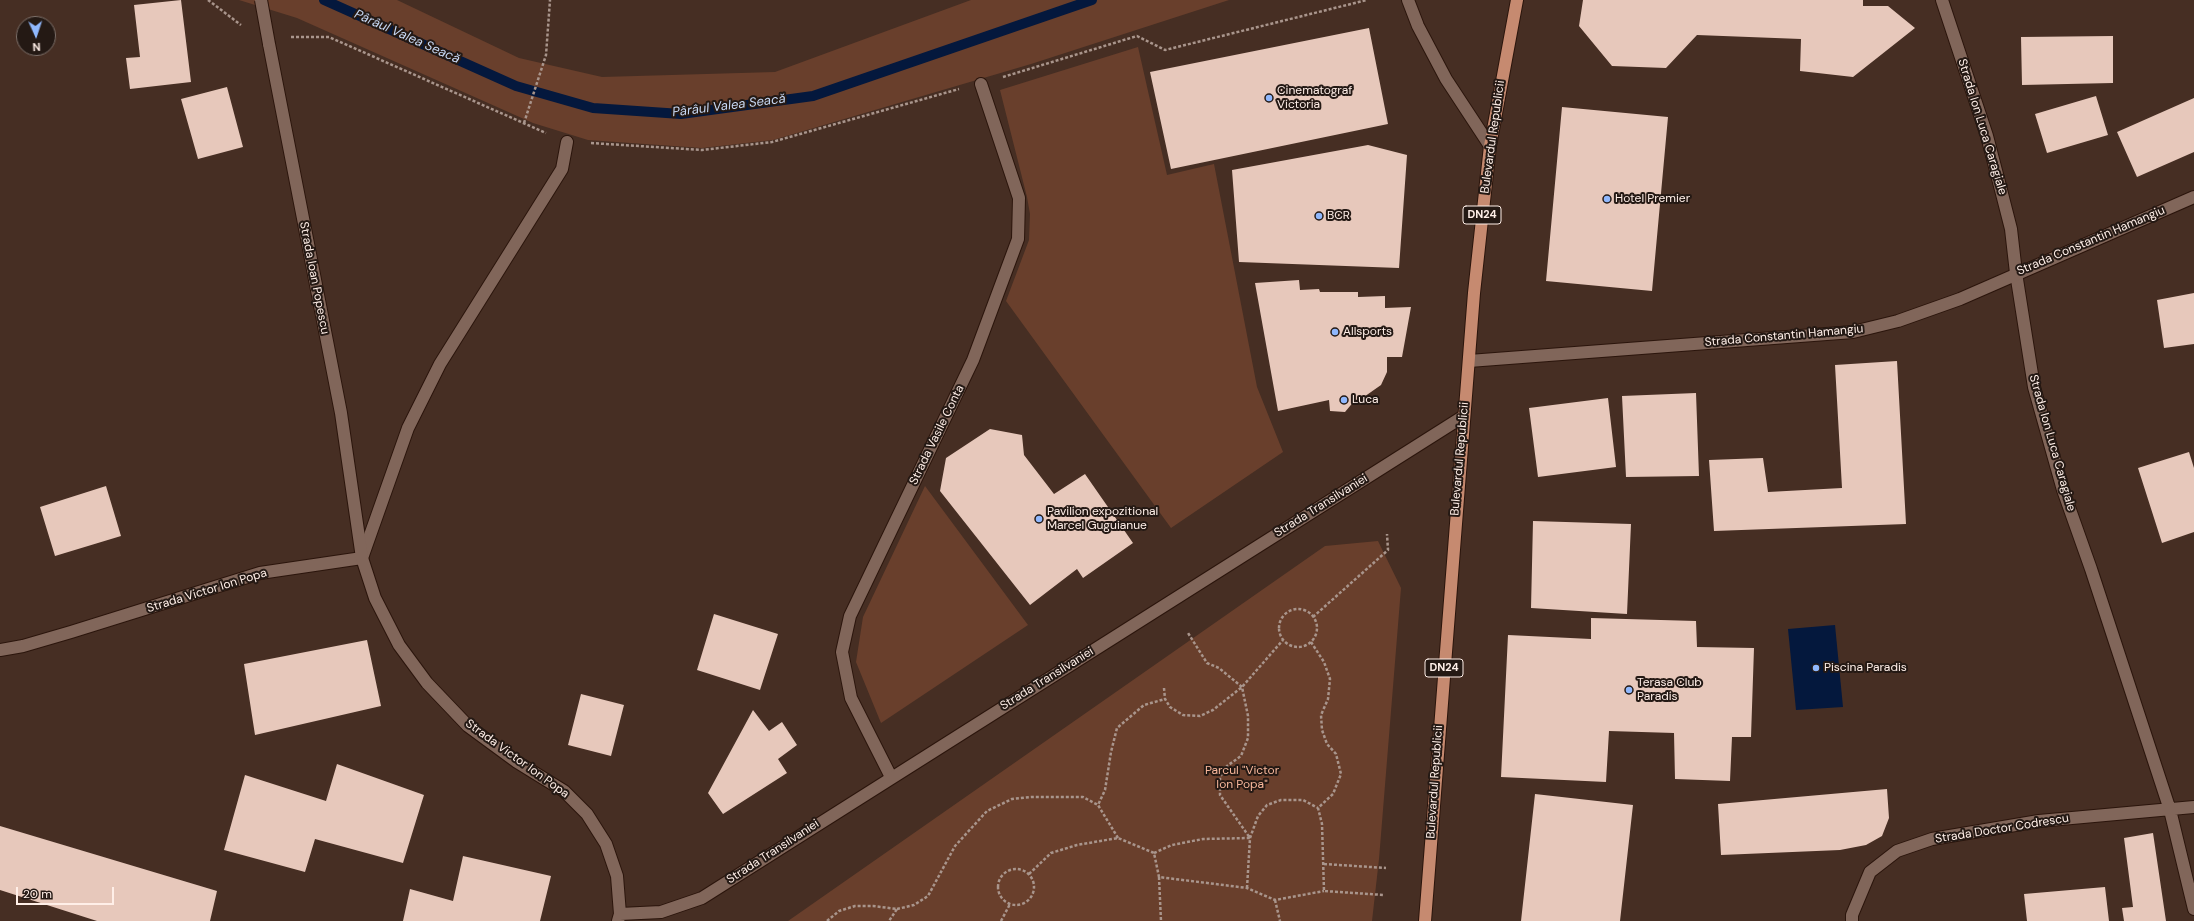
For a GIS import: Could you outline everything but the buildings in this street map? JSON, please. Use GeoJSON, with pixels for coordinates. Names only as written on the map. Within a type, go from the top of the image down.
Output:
{"type":"FeatureCollection","features":[{"type":"Feature","properties":{"kind":"main road","name":"Bulevardul Republicii"},"geometry":{"type":"LineString","coordinates":[[1425,921],[1464,416],[1490,146],[1517,0]]}},
{"type":"Feature","properties":{"kind":"street","name":"Strada Ioan Popescu"},"geometry":{"type":"LineString","coordinates":[[261,0],[341,413],[362,558]]}},
{"type":"Feature","properties":{"kind":"street"},"geometry":{"type":"LineString","coordinates":[[1408,0],[1418,26],[1446,79],[1490,146]]}},
{"type":"Feature","properties":{"kind":"street","name":"Strada Ion Luca Caragiale"},"geometry":{"type":"LineString","coordinates":[[1942,0],[1987,136],[2011,228],[2016,273],[2034,387],[2061,482],[2170,810],[2194,909]]}},
{"type":"Feature","properties":{"kind":"street","name":"Strada Vasile Conta"},"geometry":{"type":"LineString","coordinates":[[891,777],[851,698],[842,652],[850,616],[973,360],[1018,239],[1019,198],[981,84]]}},
{"type":"Feature","properties":{"kind":"street"},"geometry":{"type":"LineString","coordinates":[[362,558],[408,428],[433,378],[562,169],[567,142]]}},
{"type":"Feature","properties":{"kind":"street","name":"Strada Constantin Hamangiu"},"geometry":{"type":"LineString","coordinates":[[1469,361],[1853,332],[1898,321],[1960,299],[2016,273],[2194,197]]}},
{"type":"Feature","properties":{"kind":"street","name":"Strada Transilvaniei"},"geometry":{"type":"LineString","coordinates":[[619,917],[661,912],[702,898],[891,777],[1464,416]]}},
{"type":"Feature","properties":{"kind":"street","name":"Strada Victor Ion Popa"},"geometry":{"type":"LineString","coordinates":[[0,650],[23,646],[71,632],[260,573],[362,558],[375,598],[399,645],[427,683],[468,726],[517,762],[564,791],[587,814],[606,844],[617,876],[619,917]]}},
{"type":"Feature","properties":{"kind":"street","name":"Strada Doctor Codrescu"},"geometry":{"type":"LineString","coordinates":[[1852,921],[1870,872],[1897,851],[1932,839],[2039,821],[2194,807]]}},
{"type":"Feature","properties":{"kind":"path"},"geometry":{"type":"LineString","coordinates":[[208,0],[241,25],[266,29],[296,39],[329,37],[567,142],[702,150],[772,142],[950,91],[981,84],[1137,36],[1165,50],[1367,0]]}},
{"type":"Feature","properties":{"kind":"path"},"geometry":{"type":"LineString","coordinates":[[524,123],[546,55],[550,0]]}},
{"type":"Feature","properties":{"kind":"path"},"geometry":{"type":"LineString","coordinates":[[1313,617],[1388,550],[1387,534]]}},
{"type":"Feature","properties":{"kind":"path"},"geometry":{"type":"LineString","coordinates":[[1291,610],[1303,610],[1313,617],[1317,627],[1311,642],[1300,647],[1294,647],[1283,640],[1278,629],[1279,623],[1286,613],[1291,610]]}},
{"type":"Feature","properties":{"kind":"path"},"geometry":{"type":"LineString","coordinates":[[1188,633],[1207,663],[1219,668],[1242,687],[1248,716],[1248,738],[1241,756],[1227,766],[1220,777],[1220,795],[1250,838]]}},
{"type":"Feature","properties":{"kind":"path"},"geometry":{"type":"LineString","coordinates":[[1164,688],[1165,699],[1170,707],[1183,715],[1200,716],[1213,710],[1242,687],[1283,640]]}},
{"type":"Feature","properties":{"kind":"path"},"geometry":{"type":"LineString","coordinates":[[1311,642],[1324,662],[1330,679],[1328,700],[1321,714],[1322,730],[1327,744],[1336,754],[1341,774],[1333,794],[1318,808]]}},
{"type":"Feature","properties":{"kind":"path"},"geometry":{"type":"LineString","coordinates":[[1098,805],[1105,790],[1111,752],[1117,728],[1144,705],[1165,699]]}},
{"type":"Feature","properties":{"kind":"path"},"geometry":{"type":"LineString","coordinates":[[827,921],[839,911],[855,906],[873,906],[897,910],[914,905],[928,896],[955,846],[987,811],[1012,799],[1032,797],[1083,797],[1098,805],[1118,838]]}},
{"type":"Feature","properties":{"kind":"path"},"geometry":{"type":"LineString","coordinates":[[1247,888],[1250,838],[1258,816],[1267,805],[1281,800],[1303,800],[1318,808],[1322,824],[1324,891]]}},
{"type":"Feature","properties":{"kind":"path"},"geometry":{"type":"LineString","coordinates":[[1029,874],[1051,853],[1077,845],[1118,838],[1154,853],[1172,845],[1203,839],[1250,838]]}},
{"type":"Feature","properties":{"kind":"path"},"geometry":{"type":"LineString","coordinates":[[1154,853],[1159,877],[1161,921]]}},
{"type":"Feature","properties":{"kind":"path"},"geometry":{"type":"LineString","coordinates":[[1324,864],[1386,868]]}},
{"type":"Feature","properties":{"kind":"path"},"geometry":{"type":"LineString","coordinates":[[1018,868],[1029,874],[1034,885],[1031,896],[1022,904],[1010,904],[1000,897],[997,885],[1002,874],[1018,868]]}},
{"type":"Feature","properties":{"kind":"path"},"geometry":{"type":"LineString","coordinates":[[1159,877],[1247,888],[1275,900],[1324,891],[1384,895]]}},
{"type":"Feature","properties":{"kind":"path"},"geometry":{"type":"LineString","coordinates":[[1275,900],[1280,921]]}},
{"type":"Feature","properties":{"kind":"path"},"geometry":{"type":"LineString","coordinates":[[1001,921],[1010,904]]}},
{"type":"Feature","properties":{"kind":"path"},"geometry":{"type":"LineString","coordinates":[[889,921],[897,910]]}},
{"type":"Feature","properties":{"kind":"green space"},"geometry":{"type":"Polygon","coordinates":[[[239,0],[397,0],[519,58],[602,77],[775,72],[971,0],[1229,0],[1031,64],[773,140],[702,148],[588,140],[533,123],[297,18],[239,0]]]}},
{"type":"Feature","properties":{"kind":"green space"},"geometry":{"type":"Polygon","coordinates":[[[1138,47],[1167,175],[1214,164],[1257,387],[1283,452],[1171,528],[1006,301],[1029,240],[1030,214],[1000,90],[1138,47]]]}},
{"type":"Feature","properties":{"kind":"green space"},"geometry":{"type":"Polygon","coordinates":[[[925,486],[1028,625],[881,723],[856,662],[863,617],[925,486]]]}},
{"type":"Feature","properties":{"kind":"green space","name":"Parcul \"Victor Ion Popa\""},"geometry":{"type":"Polygon","coordinates":[[[1378,541],[1401,588],[1379,859],[1372,921],[788,921],[1325,546],[1378,541]]]}},
{"type":"Feature","properties":{"kind":"water","name":"Piscina Paradis"},"geometry":{"type":"Polygon","coordinates":[[[1835,625],[1843,707],[1796,710],[1788,629],[1835,625]]]}},
{"type":"Feature","properties":{"kind":"waterway","name":"Pârâul Valea Seacă"},"geometry":{"type":"LineString","coordinates":[[324,0],[516,86],[593,108],[681,114],[813,96],[1092,0]]}},
{"type":"Feature","properties":{"kind":"place","name":"Cinematograf Victoria"},"geometry":{"type":"Point","coordinates":[1269,98]}},
{"type":"Feature","properties":{"kind":"place","name":"Hotel Premier"},"geometry":{"type":"Point","coordinates":[1607,199]}},
{"type":"Feature","properties":{"kind":"place","name":"BCR"},"geometry":{"type":"Point","coordinates":[1319,216]}},
{"type":"Feature","properties":{"kind":"place","name":"Allsports"},"geometry":{"type":"Point","coordinates":[1335,332]}},
{"type":"Feature","properties":{"kind":"place","name":"Luca"},"geometry":{"type":"Point","coordinates":[1344,400]}},
{"type":"Feature","properties":{"kind":"place","name":"Pavilion expozitional Marcel Guguianue"},"geometry":{"type":"Point","coordinates":[1039,519]}},
{"type":"Feature","properties":{"kind":"place","name":"Piscina Paradis"},"geometry":{"type":"Point","coordinates":[1816,668]}},
{"type":"Feature","properties":{"kind":"place","name":"Terasa Club Paradis"},"geometry":{"type":"Point","coordinates":[1629,690]}}]}
